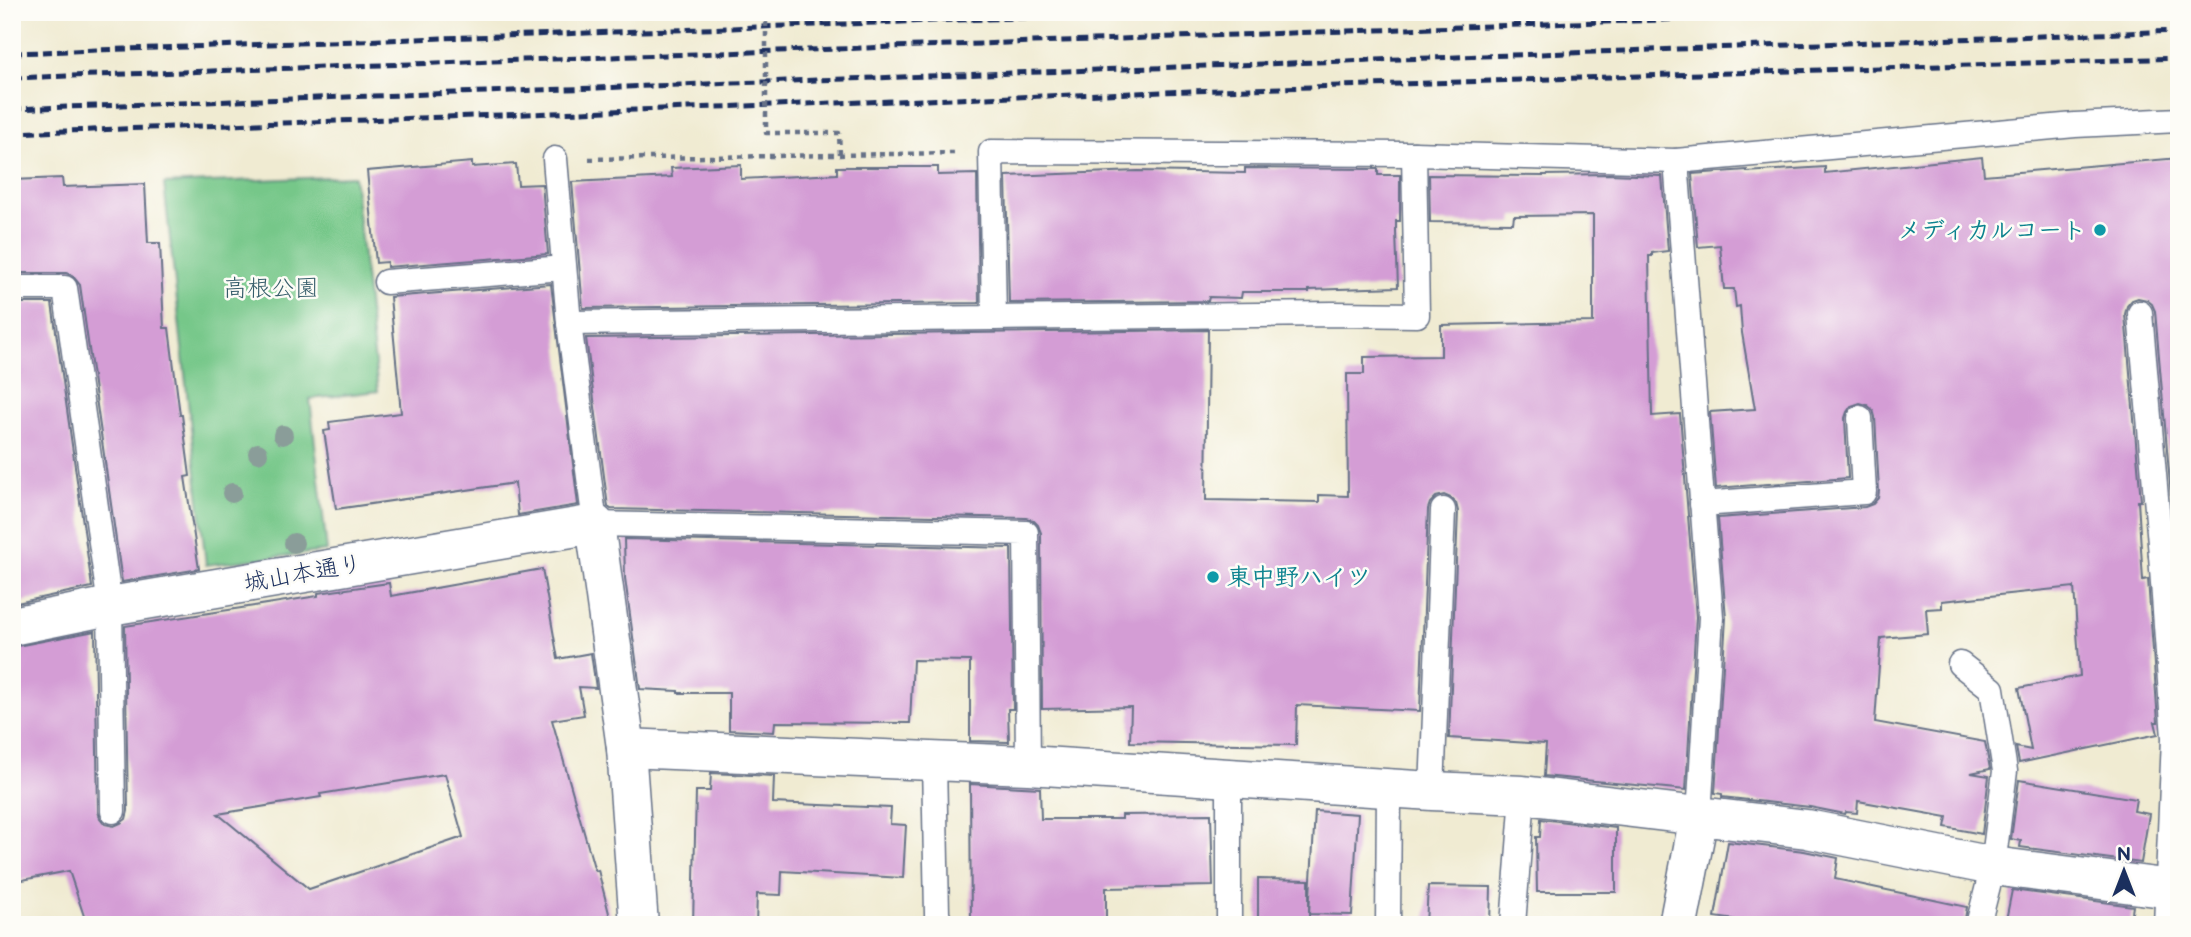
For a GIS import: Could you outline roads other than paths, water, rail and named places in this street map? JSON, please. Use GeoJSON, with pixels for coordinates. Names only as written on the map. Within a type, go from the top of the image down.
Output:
{"type":"FeatureCollection","features":[{"type":"Feature","properties":{"kind":"street","name":"城山本通り"},"geometry":{"type":"LineString","coordinates":[[12,625],[595,524]]}},
{"type":"Feature","properties":{"kind":"street"},"geometry":{"type":"LineString","coordinates":[[595,524],[626,748],[639,925]]}},
{"type":"Feature","properties":{"kind":"street"},"geometry":{"type":"LineString","coordinates":[[626,748],[1028,765],[1523,795],[1807,829],[2171,901]]}},
{"type":"Feature","properties":{"kind":"street"},"geometry":{"type":"LineString","coordinates":[[1678,925],[1699,816]]}},
{"type":"Feature","properties":{"kind":"lane"},"geometry":{"type":"LineString","coordinates":[[994,318],[991,152],[1414,154],[1676,161],[2075,125],[2179,120]]}},
{"type":"Feature","properties":{"kind":"lane"},"geometry":{"type":"LineString","coordinates":[[569,323],[1417,315],[1414,154]]}},
{"type":"Feature","properties":{"kind":"lane"},"geometry":{"type":"LineString","coordinates":[[555,159],[569,323],[595,524],[1026,533],[1028,765]]}},
{"type":"Feature","properties":{"kind":"lane"},"geometry":{"type":"LineString","coordinates":[[1676,161],[1711,617],[1699,816]]}},
{"type":"Feature","properties":{"kind":"lane"},"geometry":{"type":"LineString","coordinates":[[386,282],[564,268]]}},
{"type":"Feature","properties":{"kind":"lane"},"geometry":{"type":"LineString","coordinates":[[12,288],[65,288],[110,606],[113,811]]}},
{"type":"Feature","properties":{"kind":"lane"},"geometry":{"type":"LineString","coordinates":[[2140,313],[2170,553],[2174,738],[2171,901]]}},
{"type":"Feature","properties":{"kind":"lane"},"geometry":{"type":"LineString","coordinates":[[1702,504],[1864,492],[1860,418]]}},
{"type":"Feature","properties":{"kind":"lane"},"geometry":{"type":"LineString","coordinates":[[1432,791],[1443,510]]}},
{"type":"Feature","properties":{"kind":"lane"},"geometry":{"type":"LineString","coordinates":[[1960,664],[1992,689],[2005,771],[1993,866],[1978,925]]}},
{"type":"Feature","properties":{"kind":"lane"},"geometry":{"type":"LineString","coordinates":[[934,761],[937,914],[941,925]]}},
{"type":"Feature","properties":{"kind":"lane"},"geometry":{"type":"LineString","coordinates":[[1229,778],[1229,925]]}},
{"type":"Feature","properties":{"kind":"lane"},"geometry":{"type":"LineString","coordinates":[[1388,925],[1389,788]]}},
{"type":"Feature","properties":{"kind":"lane"},"geometry":{"type":"LineString","coordinates":[[1513,925],[1523,795]]}},
{"type":"Feature","properties":{"kind":"railway"},"geometry":{"type":"LineString","coordinates":[[12,53],[1189,12]]}},
{"type":"Feature","properties":{"kind":"railway"},"geometry":{"type":"LineString","coordinates":[[12,78],[1887,12]]}},
{"type":"Feature","properties":{"kind":"railway"},"geometry":{"type":"LineString","coordinates":[[12,109],[2179,31]]}},
{"type":"Feature","properties":{"kind":"railway"},"geometry":{"type":"LineString","coordinates":[[12,133],[2179,58]]}},
{"type":"Feature","properties":{"kind":"place","name":"メディカルコート"},"geometry":{"type":"Point","coordinates":[2100,230]}},
{"type":"Feature","properties":{"kind":"place","name":"東中野ハイツ"},"geometry":{"type":"Point","coordinates":[1213,577]}},
{"type":"Feature","properties":{"kind":"park label","name":"高根公園"},"geometry":{"type":"Point","coordinates":[271,288]}}]}
